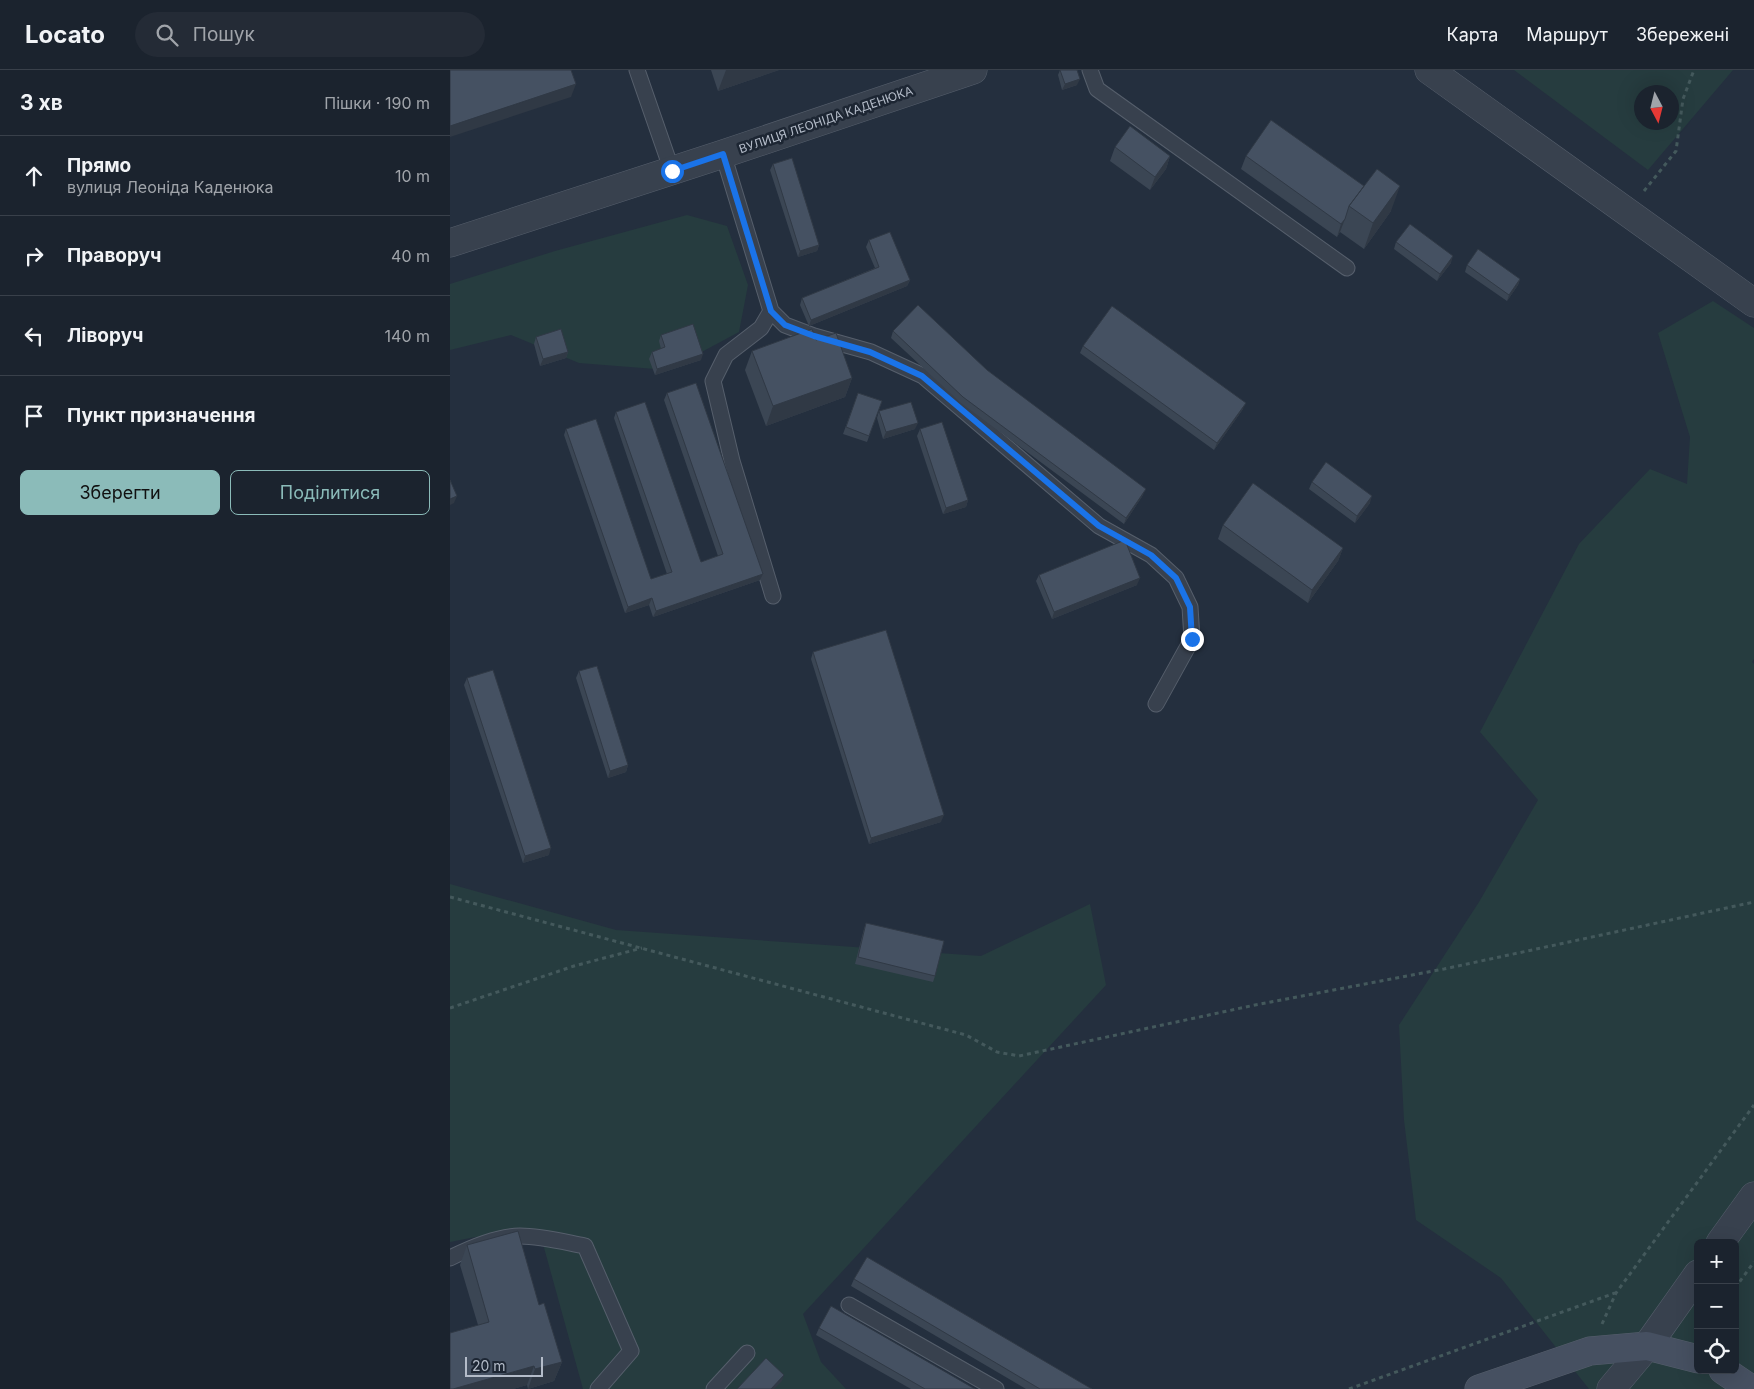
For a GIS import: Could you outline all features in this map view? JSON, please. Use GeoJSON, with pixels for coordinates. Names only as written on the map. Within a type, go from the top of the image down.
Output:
{"type":"FeatureCollection","features":[{"type":"Feature","properties":{"kind":"street","name":"ВУЛИЦЯ ЛЕОНІДА КАДЕНЮКА"},"geometry":{"type":"LineString","coordinates":[[450,243],[973,70]]}},
{"type":"Feature","properties":{"kind":"street"},"geometry":{"type":"LineString","coordinates":[[1429,70],[1754,303]]}},
{"type":"Feature","properties":{"kind":"street"},"geometry":{"type":"LineString","coordinates":[[1723,1239],[1754,1196]]}},
{"type":"Feature","properties":{"kind":"street"},"geometry":{"type":"LineString","coordinates":[[1611,1389],[1647,1346],[1694,1280]]}},
{"type":"Feature","properties":{"kind":"street"},"geometry":{"type":"LineString","coordinates":[[1479,1389],[1590,1351],[1647,1346],[1694,1358]]}},
{"type":"Feature","properties":{"kind":"street"},"geometry":{"type":"LineString","coordinates":[[1730,1374],[1751,1389]]}},
{"type":"Feature","properties":{"kind":"lane"},"geometry":{"type":"LineString","coordinates":[[637,70],[672,171]]}},
{"type":"Feature","properties":{"kind":"lane"},"geometry":{"type":"LineString","coordinates":[[1090,70],[1097,89],[1347,268]]}},
{"type":"Feature","properties":{"kind":"lane"},"geometry":{"type":"LineString","coordinates":[[723,154],[771,311],[785,325],[814,336],[870,352],[922,376],[1099,526],[1151,555],[1176,578],[1190,607],[1192,639],[1156,704]]}},
{"type":"Feature","properties":{"kind":"lane"},"geometry":{"type":"LineString","coordinates":[[771,311],[760,328],[726,355],[713,381],[732,461],[773,596]]}},
{"type":"Feature","properties":{"kind":"lane"},"geometry":{"type":"LineString","coordinates":[[450,1258],[479,1244],[519,1236],[585,1246],[631,1351],[598,1389]]}},
{"type":"Feature","properties":{"kind":"lane"},"geometry":{"type":"LineString","coordinates":[[849,1305],[996,1389]]}},
{"type":"Feature","properties":{"kind":"lane"},"geometry":{"type":"LineString","coordinates":[[714,1389],[747,1353]]}},
{"type":"Feature","properties":{"kind":"path"},"geometry":{"type":"LineString","coordinates":[[1626,211],[1676,151],[1683,99],[1694,70]]}},
{"type":"Feature","properties":{"kind":"path"},"geometry":{"type":"LineString","coordinates":[[450,897],[966,1035],[997,1052],[1019,1056],[1255,1005],[1444,969],[1754,902]]}},
{"type":"Feature","properties":{"kind":"path"},"geometry":{"type":"LineString","coordinates":[[450,1008],[574,966],[643,948]]}},
{"type":"Feature","properties":{"kind":"path"},"geometry":{"type":"LineString","coordinates":[[1590,1351],[1616,1293],[1754,1105]]}},
{"type":"Feature","properties":{"kind":"path"},"geometry":{"type":"LineString","coordinates":[[1738,1284],[1754,1262]]}},
{"type":"Feature","properties":{"kind":"path"},"geometry":{"type":"LineString","coordinates":[[1349,1389],[1616,1293]]}},
{"type":"Feature","properties":{"kind":"green space"},"geometry":{"type":"Polygon","coordinates":[[[1514,70],[1733,70],[1648,170],[1514,70]]]}},
{"type":"Feature","properties":{"kind":"green space"},"geometry":{"type":"Polygon","coordinates":[[[687,215],[727,226],[748,285],[739,332],[668,370],[579,363],[511,335],[450,350],[450,284],[555,251],[687,215]]]}},
{"type":"Feature","properties":{"kind":"green space"},"geometry":{"type":"Polygon","coordinates":[[[1713,301],[1754,328],[1754,659],[1752,662],[1754,664],[1754,1389],[1589,1389],[1501,1278],[1416,1220],[1404,1120],[1399,1025],[1479,902],[1538,800],[1480,732],[1579,544],[1650,469],[1687,484],[1690,437],[1658,333],[1713,301]]]}},
{"type":"Feature","properties":{"kind":"green space"},"geometry":{"type":"Polygon","coordinates":[[[450,884],[616,930],[981,956],[1090,904],[1106,985],[803,1314],[821,1362],[846,1389],[583,1389],[543,1244],[475,1237],[450,1242],[450,884]]]}},
{"type":"Feature","properties":{"kind":"building"},"geometry":{"type":"Polygon","coordinates":[[[450,70],[571,70],[576,84],[450,126],[450,70]]]}},
{"type":"Feature","properties":{"kind":"building"},"geometry":{"type":"Polygon","coordinates":[[[1060,70],[1077,70],[1080,79],[1065,84],[1060,70]]]}},
{"type":"Feature","properties":{"kind":"building"},"geometry":{"type":"Polygon","coordinates":[[[1271,120],[1364,186],[1349,206],[1345,219],[1341,224],[1246,156],[1271,120]]]}},
{"type":"Feature","properties":{"kind":"building"},"geometry":{"type":"Polygon","coordinates":[[[1130,126],[1170,156],[1155,177],[1115,147],[1130,126]]]}},
{"type":"Feature","properties":{"kind":"building"},"geometry":{"type":"Polygon","coordinates":[[[792,158],[819,245],[800,251],[773,164],[792,158]]]}},
{"type":"Feature","properties":{"kind":"building"},"geometry":{"type":"Polygon","coordinates":[[[1377,169],[1400,186],[1373,223],[1349,206],[1377,169]]]}},
{"type":"Feature","properties":{"kind":"building"},"geometry":{"type":"Polygon","coordinates":[[[1410,224],[1453,256],[1440,274],[1396,242],[1410,224]]]}},
{"type":"Feature","properties":{"kind":"building"},"geometry":{"type":"Polygon","coordinates":[[[890,232],[910,280],[811,320],[802,298],[879,267],[869,240],[890,232]]]}},
{"type":"Feature","properties":{"kind":"building"},"geometry":{"type":"Polygon","coordinates":[[[1478,249],[1520,279],[1509,295],[1467,265],[1478,249]]]}},
{"type":"Feature","properties":{"kind":"building"},"geometry":{"type":"Polygon","coordinates":[[[918,305],[987,370],[1146,489],[1126,518],[963,397],[893,331],[918,305]]]}},
{"type":"Feature","properties":{"kind":"building"},"geometry":{"type":"Polygon","coordinates":[[[1112,306],[1246,403],[1217,443],[1083,346],[1112,306]]]}},
{"type":"Feature","properties":{"kind":"building"},"geometry":{"type":"Polygon","coordinates":[[[693,324],[703,354],[657,369],[652,352],[665,347],[661,335],[693,324]]]}},
{"type":"Feature","properties":{"kind":"building"},"geometry":{"type":"Polygon","coordinates":[[[561,329],[568,352],[543,359],[536,337],[561,329]]]}},
{"type":"Feature","properties":{"kind":"building"},"geometry":{"type":"Polygon","coordinates":[[[812,329],[816,340],[836,333],[852,378],[773,406],[752,351],[812,329]]]}},
{"type":"Feature","properties":{"kind":"building"},"geometry":{"type":"Polygon","coordinates":[[[696,383],[763,574],[656,611],[652,598],[628,607],[566,429],[596,419],[651,579],[672,572],[616,412],[645,402],[701,562],[723,554],[667,393],[696,383]]]}},
{"type":"Feature","properties":{"kind":"building"},"geometry":{"type":"Polygon","coordinates":[[[858,393],[882,401],[869,436],[846,427],[858,393]]]}},
{"type":"Feature","properties":{"kind":"building"},"geometry":{"type":"Polygon","coordinates":[[[911,402],[918,423],[886,432],[879,411],[911,402]]]}},
{"type":"Feature","properties":{"kind":"building"},"geometry":{"type":"Polygon","coordinates":[[[942,422],[968,500],[946,508],[920,429],[942,422]]]}},
{"type":"Feature","properties":{"kind":"building"},"geometry":{"type":"Polygon","coordinates":[[[1326,462],[1372,496],[1357,516],[1312,482],[1326,462]]]}},
{"type":"Feature","properties":{"kind":"building"},"geometry":{"type":"Polygon","coordinates":[[[450,480],[457,496],[450,499],[450,480]]]}},
{"type":"Feature","properties":{"kind":"building"},"geometry":{"type":"Polygon","coordinates":[[[1253,483],[1343,548],[1312,590],[1223,525],[1253,483]]]}},
{"type":"Feature","properties":{"kind":"building"},"geometry":{"type":"Polygon","coordinates":[[[1125,540],[1140,578],[1054,612],[1039,575],[1125,540]]]}},
{"type":"Feature","properties":{"kind":"building"},"geometry":{"type":"Polygon","coordinates":[[[886,630],[944,815],[871,838],[813,652],[886,630]]]}},
{"type":"Feature","properties":{"kind":"building"},"geometry":{"type":"Polygon","coordinates":[[[597,666],[628,765],[610,771],[579,671],[597,666]]]}},
{"type":"Feature","properties":{"kind":"building"},"geometry":{"type":"Polygon","coordinates":[[[493,670],[551,848],[525,856],[467,678],[493,670]]]}},
{"type":"Feature","properties":{"kind":"building"},"geometry":{"type":"Polygon","coordinates":[[[866,923],[944,941],[935,976],[858,957],[866,923]]]}},
{"type":"Feature","properties":{"kind":"building"},"geometry":{"type":"Polygon","coordinates":[[[518,1231],[539,1305],[544,1303],[562,1362],[535,1369],[534,1366],[450,1389],[450,1333],[489,1322],[467,1245],[518,1231]]]}},
{"type":"Feature","properties":{"kind":"building"},"geometry":{"type":"Polygon","coordinates":[[[867,1257],[1092,1389],[1040,1389],[854,1279],[867,1257]]]}},
{"type":"Feature","properties":{"kind":"building"},"geometry":{"type":"Polygon","coordinates":[[[831,1306],[975,1389],[925,1389],[819,1328],[831,1306]]]}},
{"type":"Feature","properties":{"kind":"building"},"geometry":{"type":"Polygon","coordinates":[[[766,1358],[784,1375],[771,1389],[737,1389],[766,1358]]]}},
{"type":"Feature","properties":{"kind":"route"},"geometry":{"type":"LineString","coordinates":[[672,171],[723,154],[771,311],[785,325],[814,336],[870,352],[922,376],[1099,526],[1151,555],[1176,578],[1190,607],[1192,639]]}}]}
